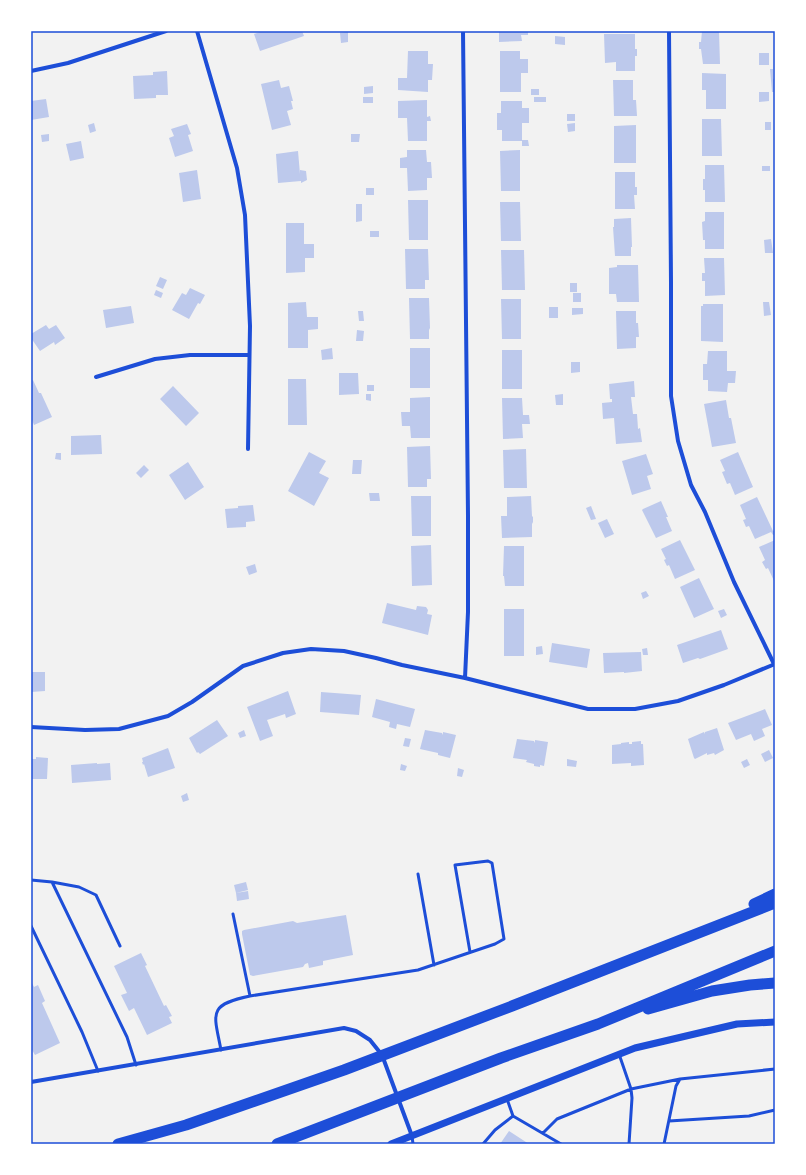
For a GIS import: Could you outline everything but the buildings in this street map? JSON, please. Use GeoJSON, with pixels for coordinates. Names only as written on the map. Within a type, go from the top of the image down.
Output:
{"type":"FeatureCollection","features":[{"type":"Feature","properties":{"kind":"highway"},"geometry":{"type":"LineString","coordinates":[[665,945],[775,894]]}},
{"type":"Feature","properties":{"kind":"highway"},"geometry":{"type":"LineString","coordinates":[[118,1144],[186,1125],[382,1055],[518,1004],[775,903]]}},
{"type":"Feature","properties":{"kind":"highway"},"geometry":{"type":"LineString","coordinates":[[276,1144],[501,1058],[598,1024],[775,951]]}},
{"type":"Feature","properties":{"kind":"highway"},"geometry":{"type":"LineString","coordinates":[[598,1024],[712,991],[775,983]]}},
{"type":"Feature","properties":{"kind":"street"},"geometry":{"type":"LineString","coordinates":[[31,71],[68,63],[166,31]]}},
{"type":"Feature","properties":{"kind":"street"},"geometry":{"type":"LineString","coordinates":[[197,31],[237,168],[245,215],[250,326],[248,449]]}},
{"type":"Feature","properties":{"kind":"street"},"geometry":{"type":"LineString","coordinates":[[463,31],[468,530],[468,612],[465,678]]}},
{"type":"Feature","properties":{"kind":"street"},"geometry":{"type":"LineString","coordinates":[[31,727],[85,730],[119,729],[168,716],[192,702],[243,666],[283,653],[312,649],[344,651],[465,678],[588,709],[635,709],[678,701],[724,685],[775,664],[734,582],[705,512],[691,485],[677,434],[670,391],[671,282],[669,31]]}},
{"type":"Feature","properties":{"kind":"street"},"geometry":{"type":"LineString","coordinates":[[96,377],[155,359],[190,355],[249,355]]}},
{"type":"Feature","properties":{"kind":"street"},"geometry":{"type":"LineString","coordinates":[[391,1144],[635,1048],[737,1024],[775,1022]]}},
{"type":"Feature","properties":{"kind":"street"},"geometry":{"type":"LineString","coordinates":[[31,1082],[344,1028],[356,1032],[370,1040],[382,1055],[412,1136]]}},
{"type":"Feature","properties":{"kind":"lane"},"geometry":{"type":"LineString","coordinates":[[221,1050],[215,1022],[220,1005],[250,996],[418,970],[495,944],[504,939],[492,863],[488,861],[455,865],[470,952]]}},
{"type":"Feature","properties":{"kind":"lane"},"geometry":{"type":"LineString","coordinates":[[418,874],[434,965]]}},
{"type":"Feature","properties":{"kind":"lane"},"geometry":{"type":"LineString","coordinates":[[31,880],[79,886],[96,895],[120,946]]}},
{"type":"Feature","properties":{"kind":"lane"},"geometry":{"type":"LineString","coordinates":[[52,882],[127,1038],[136,1065]]}},
{"type":"Feature","properties":{"kind":"lane"},"geometry":{"type":"LineString","coordinates":[[233,914],[250,996]]}},
{"type":"Feature","properties":{"kind":"lane"},"geometry":{"type":"LineString","coordinates":[[31,926],[32,932],[82,1032],[98,1071]]}},
{"type":"Feature","properties":{"kind":"lane"},"geometry":{"type":"LineString","coordinates":[[619,1054],[631,1089],[632,1098],[629,1144]]}},
{"type":"Feature","properties":{"kind":"lane"},"geometry":{"type":"LineString","coordinates":[[543,1133],[557,1119],[631,1089],[680,1079],[775,1069]]}},
{"type":"Feature","properties":{"kind":"lane"},"geometry":{"type":"LineString","coordinates":[[664,1144],[676,1086],[680,1079]]}},
{"type":"Feature","properties":{"kind":"lane"},"geometry":{"type":"LineString","coordinates":[[507,1098],[513,1116],[561,1144]]}},
{"type":"Feature","properties":{"kind":"lane"},"geometry":{"type":"LineString","coordinates":[[669,1121],[749,1116],[775,1110]]}},
{"type":"Feature","properties":{"kind":"lane"},"geometry":{"type":"LineString","coordinates":[[483,1144],[495,1130],[513,1116]]}},
{"type":"Feature","properties":{"kind":"lane"},"geometry":{"type":"LineString","coordinates":[[412,1136],[413,1144]]}}]}
